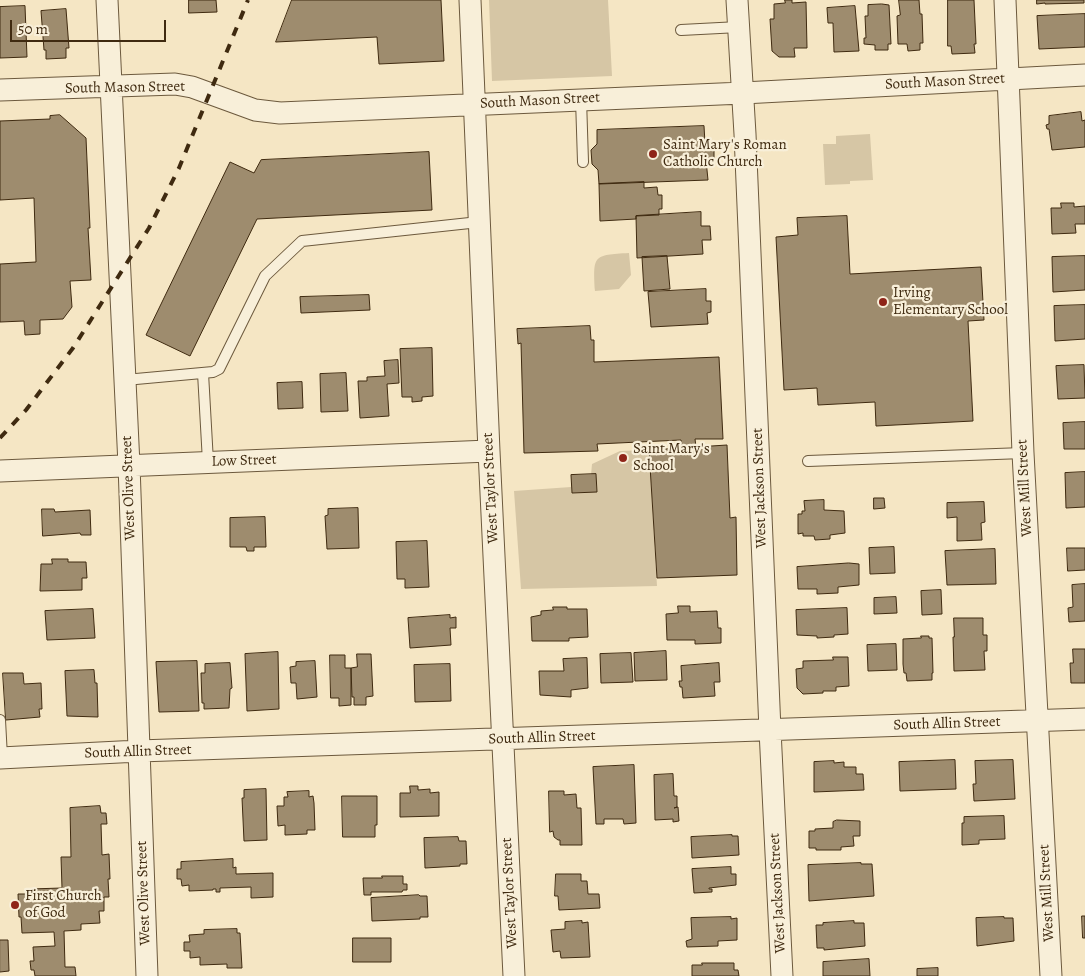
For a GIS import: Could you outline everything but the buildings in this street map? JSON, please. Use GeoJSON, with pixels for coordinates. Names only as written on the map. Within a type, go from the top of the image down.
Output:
{"type":"FeatureCollection","features":[{"type":"Feature","properties":{"kind":"street","name":"West Olive Street"},"geometry":{"type":"LineString","coordinates":[[107,0],[129,465],[147,976]]}},
{"type":"Feature","properties":{"kind":"street","name":"West Taylor Street"},"geometry":{"type":"LineString","coordinates":[[470,0],[488,451],[514,976]]}},
{"type":"Feature","properties":{"kind":"street","name":"West Jackson Street"},"geometry":{"type":"LineString","coordinates":[[737,0],[753,304],[782,976]]}},
{"type":"Feature","properties":{"kind":"street","name":"West Mill Street"},"geometry":{"type":"LineString","coordinates":[[1005,0],[1023,453],[1052,976]]}},
{"type":"Feature","properties":{"kind":"street","name":"South Mason Street"},"geometry":{"type":"LineString","coordinates":[[0,90],[175,84],[192,87],[255,110],[280,112],[474,105],[581,98],[743,93],[1085,75]]}},
{"type":"Feature","properties":{"kind":"street","name":"Low Street"},"geometry":{"type":"LineString","coordinates":[[0,470],[488,451]]}},
{"type":"Feature","properties":{"kind":"street","name":"South Allin Street"},"geometry":{"type":"LineString","coordinates":[[1,758],[139,751],[1085,719]]}},
{"type":"Feature","properties":{"kind":"lane"},"geometry":{"type":"LineString","coordinates":[[681,30],[739,27]]}},
{"type":"Feature","properties":{"kind":"lane"},"geometry":{"type":"LineString","coordinates":[[581,98],[583,162]]}},
{"type":"Feature","properties":{"kind":"lane"},"geometry":{"type":"LineString","coordinates":[[125,380],[213,372],[219,369],[264,276],[302,240],[479,222]]}},
{"type":"Feature","properties":{"kind":"lane"},"geometry":{"type":"LineString","coordinates":[[203,373],[208,462]]}},
{"type":"Feature","properties":{"kind":"lane"},"geometry":{"type":"LineString","coordinates":[[808,461],[1023,453]]}},
{"type":"Feature","properties":{"kind":"lane"},"geometry":{"type":"LineString","coordinates":[[0,720],[1,758]]}},
{"type":"Feature","properties":{"kind":"shaded area"},"geometry":{"type":"Polygon","coordinates":[[[489,0],[608,0],[612,76],[492,81],[489,0]]]}},
{"type":"Feature","properties":{"kind":"shaded area"},"geometry":{"type":"Polygon","coordinates":[[[870,134],[873,180],[850,181],[850,184],[825,185],[823,144],[836,144],[836,136],[870,134]]]}},
{"type":"Feature","properties":{"kind":"shaded area"},"geometry":{"type":"Polygon","coordinates":[[[629,253],[631,275],[619,289],[595,291],[594,270],[598,259],[602,256],[629,253]]]}},
{"type":"Feature","properties":{"kind":"shaded area"},"geometry":{"type":"Polygon","coordinates":[[[649,450],[657,586],[521,589],[514,491],[571,487],[572,493],[597,492],[596,475],[591,475],[592,464],[620,451],[649,450]]]}},
{"type":"Feature","properties":{"kind":"railway"},"geometry":{"type":"LineString","coordinates":[[0,438],[26,410],[73,348],[149,228],[179,168],[248,0]]}},
{"type":"Feature","properties":{"kind":"place","name":"Saint Mary's Roman Catholic Church"},"geometry":{"type":"Point","coordinates":[653,154]}},
{"type":"Feature","properties":{"kind":"place","name":"Irving Elementary School"},"geometry":{"type":"Point","coordinates":[883,302]}},
{"type":"Feature","properties":{"kind":"place","name":"Saint Mary's School"},"geometry":{"type":"Point","coordinates":[623,458]}},
{"type":"Feature","properties":{"kind":"place","name":"First Church of God"},"geometry":{"type":"Point","coordinates":[15,905]}}]}
